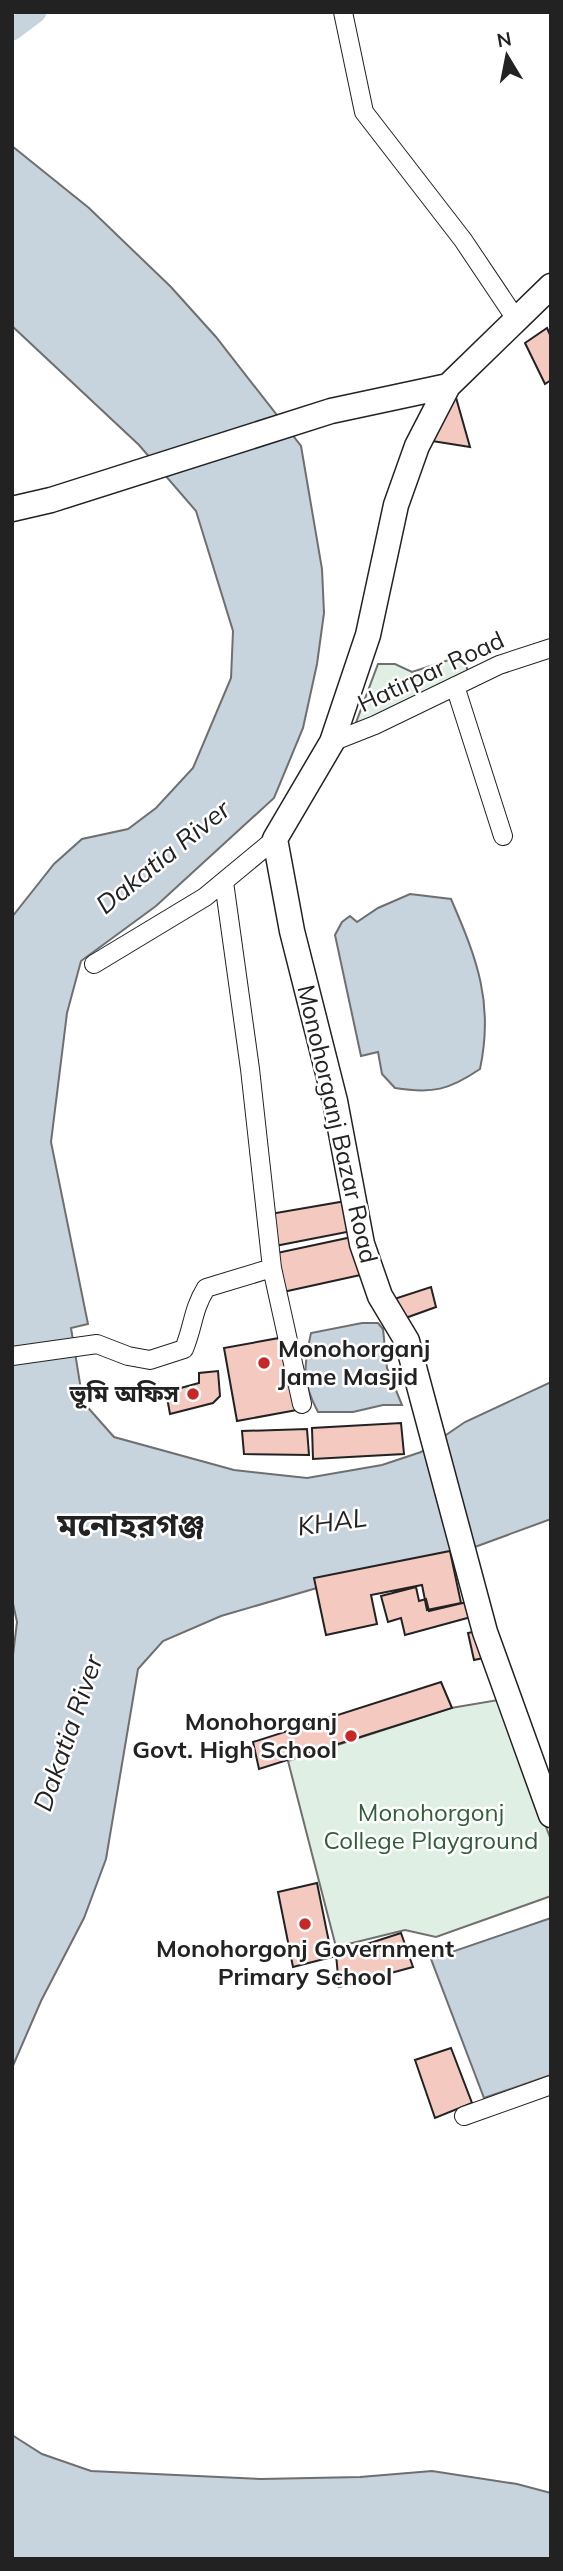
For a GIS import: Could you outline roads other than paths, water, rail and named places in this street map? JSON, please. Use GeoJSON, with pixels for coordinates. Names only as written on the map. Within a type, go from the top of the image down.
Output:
{"type":"FeatureCollection","features":[{"type":"Feature","properties":{"kind":"street"},"geometry":{"type":"LineString","coordinates":[[343,12],[364,112],[463,240],[516,319]]}},
{"type":"Feature","properties":{"kind":"street"},"geometry":{"type":"LineString","coordinates":[[94,964],[195,904],[275,839],[331,742],[368,635],[396,505],[417,446],[448,386],[551,286]]}},
{"type":"Feature","properties":{"kind":"street"},"geometry":{"type":"LineString","coordinates":[[12,509],[51,500],[331,411],[448,386]]}},
{"type":"Feature","properties":{"kind":"street","name":"Hatirpar Road"},"geometry":{"type":"LineString","coordinates":[[331,742],[499,665],[551,648]]}},
{"type":"Feature","properties":{"kind":"street"},"geometry":{"type":"LineString","coordinates":[[455,686],[503,836]]}},
{"type":"Feature","properties":{"kind":"street","name":"Monohorganj Bazar Road"},"geometry":{"type":"LineString","coordinates":[[275,839],[292,931],[335,1101],[362,1244],[380,1296],[407,1341],[485,1632],[551,1815]]}},
{"type":"Feature","properties":{"kind":"street"},"geometry":{"type":"LineString","coordinates":[[224,882],[250,1069],[272,1268],[302,1404]]}},
{"type":"Feature","properties":{"kind":"street"},"geometry":{"type":"LineString","coordinates":[[12,1356],[97,1344],[128,1356],[150,1360],[184,1349],[190,1335],[193,1310],[206,1287],[272,1268]]}},
{"type":"Feature","properties":{"kind":"street"},"geometry":{"type":"LineString","coordinates":[[464,2116],[551,2085]]}},
{"type":"Feature","properties":{"kind":"water"},"geometry":{"type":"Polygon","coordinates":[[[12,146],[89,208],[171,287],[216,337],[301,446],[322,569],[324,613],[317,664],[303,728],[274,798],[156,906],[81,961],[67,1013],[51,1142],[88,1324],[71,1328],[83,1402],[114,1437],[234,1470],[307,1478],[382,1465],[421,1452],[465,1422],[551,1382],[551,1519],[453,1555],[351,1578],[221,1616],[163,1641],[138,1669],[106,1859],[84,1918],[41,2001],[12,2068],[12,1663],[17,1622],[12,1599],[12,917],[54,864],[82,839],[128,829],[156,808],[193,768],[231,678],[233,631],[196,511],[139,445],[12,326],[12,146]]]}},
{"type":"Feature","properties":{"kind":"water"},"geometry":{"type":"Polygon","coordinates":[[[410,894],[451,899],[475,962],[484,1002],[484,1045],[480,1069],[459,1082],[440,1089],[420,1091],[395,1088],[382,1074],[378,1052],[361,1056],[335,935],[342,922],[350,916],[357,922],[378,908],[410,894]]]}},
{"type":"Feature","properties":{"kind":"water"},"geometry":{"type":"Polygon","coordinates":[[[362,1323],[378,1323],[383,1329],[387,1368],[402,1405],[383,1405],[353,1412],[318,1412],[306,1382],[311,1333],[362,1323]]]}},
{"type":"Feature","properties":{"kind":"water"},"geometry":{"type":"Polygon","coordinates":[[[551,1918],[551,2075],[484,2098],[431,1959],[551,1918]]]}},
{"type":"Feature","properties":{"kind":"water"},"geometry":{"type":"Polygon","coordinates":[[[12,2435],[42,2454],[91,2471],[261,2479],[360,2477],[432,2471],[517,2484],[551,2493],[551,2559],[12,2559],[12,2435]]]}},
{"type":"Feature","properties":{"kind":"waterway"},"geometry":{"type":"LineString","coordinates":[[12,30],[36,12]]}},
{"type":"Feature","properties":{"kind":"place","name":"Monohorganj Jame Masjid"},"geometry":{"type":"Point","coordinates":[264,1363]}},
{"type":"Feature","properties":{"kind":"place","name":"ভূমি অফিস"},"geometry":{"type":"Point","coordinates":[193,1394]}},
{"type":"Feature","properties":{"kind":"place","name":"Monohorganj Govt. High School"},"geometry":{"type":"Point","coordinates":[351,1736]}},
{"type":"Feature","properties":{"kind":"place","name":"Monohorgonj Government Primary School"},"geometry":{"type":"Point","coordinates":[305,1924]}},
{"type":"Feature","properties":{"kind":"district","name":"মনোহরগঞ্জ"},"geometry":{"type":"Point","coordinates":[131,1525]}},
{"type":"Feature","properties":{"kind":"water label","name":"Dakatia River"},"geometry":{"type":"Point","coordinates":[163,857]}},
{"type":"Feature","properties":{"kind":"water label","name":"KHAL"},"geometry":{"type":"Point","coordinates":[332,1522]}},
{"type":"Feature","properties":{"kind":"water label","name":"Dakatia River"},"geometry":{"type":"Point","coordinates":[68,1733]}},
{"type":"Feature","properties":{"kind":"park label","name":"Monohorgonj College Playground"},"geometry":{"type":"Point","coordinates":[431,1827]}}]}
